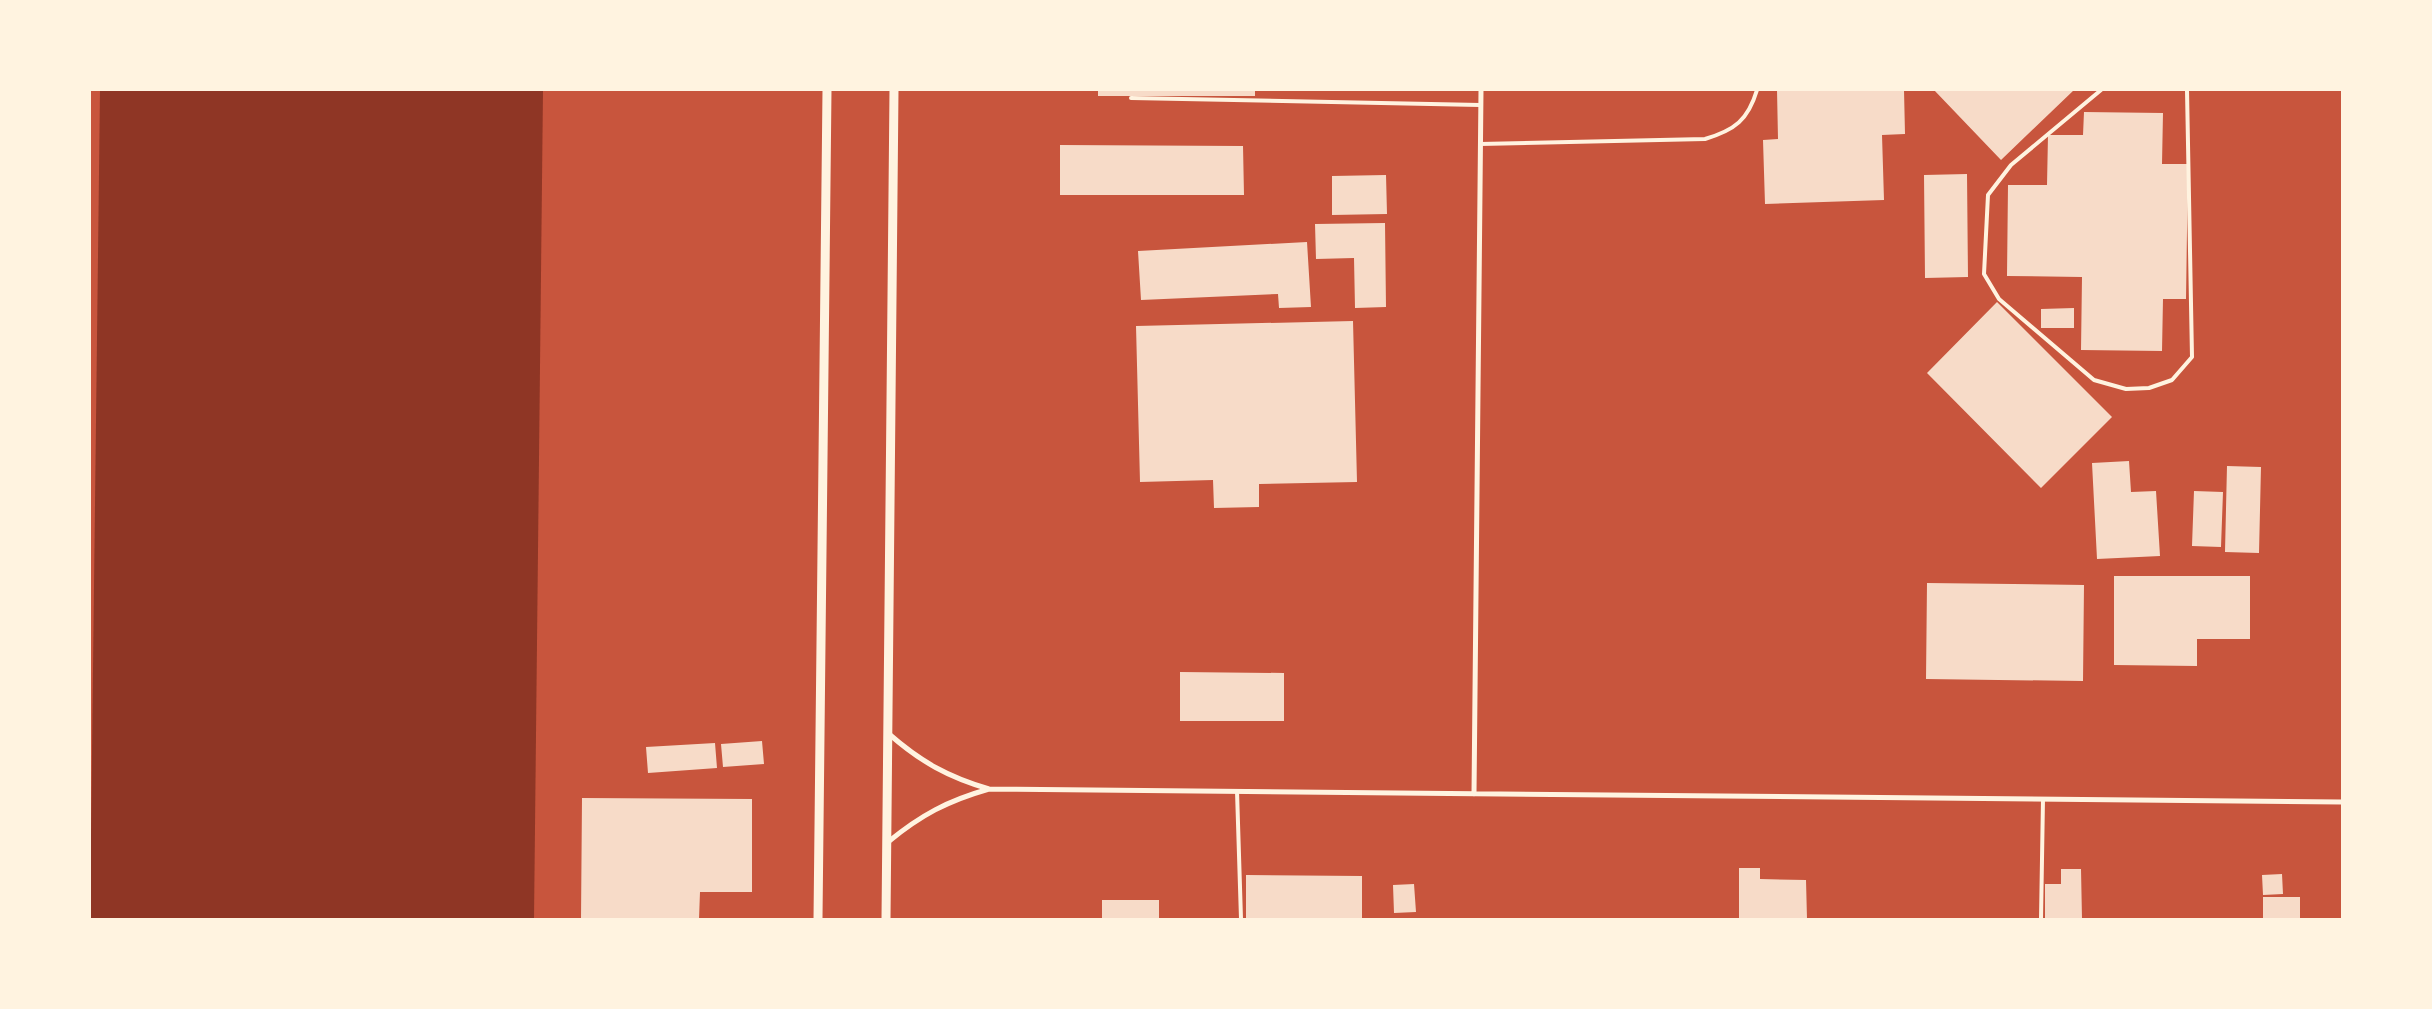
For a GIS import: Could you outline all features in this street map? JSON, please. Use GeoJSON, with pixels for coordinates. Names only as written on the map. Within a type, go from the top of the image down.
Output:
{"type":"FeatureCollection","features":[{"type":"Feature","properties":{"kind":"street"},"geometry":{"type":"LineString","coordinates":[[818,919],[827,90]]}},
{"type":"Feature","properties":{"kind":"street"},"geometry":{"type":"LineString","coordinates":[[886,919],[894,90]]}},
{"type":"Feature","properties":{"kind":"street"},"geometry":{"type":"LineString","coordinates":[[1474,794],[1480,90]]}},
{"type":"Feature","properties":{"kind":"street"},"geometry":{"type":"LineString","coordinates":[[889,734],[911,753],[935,768],[962,781],[989,789],[2342,802]]}},
{"type":"Feature","properties":{"kind":"street"},"geometry":{"type":"LineString","coordinates":[[888,842],[934,808],[961,797],[989,789]]}},
{"type":"Feature","properties":{"kind":"lane"},"geometry":{"type":"LineString","coordinates":[[1480,144],[1705,139],[1722,134],[1745,117],[1751,108],[1756,90]]}},
{"type":"Feature","properties":{"kind":"lane"},"geometry":{"type":"LineString","coordinates":[[2101,90],[2011,165],[1988,195],[1984,274],[1999,299],[2094,380],[2133,389],[2149,388],[2172,380],[2192,357],[2187,90]]}},
{"type":"Feature","properties":{"kind":"lane"},"geometry":{"type":"LineString","coordinates":[[1131,98],[1480,106]]}},
{"type":"Feature","properties":{"kind":"lane"},"geometry":{"type":"LineString","coordinates":[[1237,792],[1241,919]]}},
{"type":"Feature","properties":{"kind":"lane"},"geometry":{"type":"LineString","coordinates":[[2041,919],[2043,799]]}},
{"type":"Feature","properties":{"kind":"shaded area"},"geometry":{"type":"Polygon","coordinates":[[[100,90],[543,90],[534,919],[90,919],[100,90]]]}},
{"type":"Feature","properties":{"kind":"building"},"geometry":{"type":"Polygon","coordinates":[[[1098,90],[1255,90],[1255,96],[1098,96],[1098,90]]]}},
{"type":"Feature","properties":{"kind":"building"},"geometry":{"type":"Polygon","coordinates":[[[1777,90],[1904,90],[1905,134],[1882,135],[1884,200],[1765,204],[1763,140],[1778,139],[1777,90]]]}},
{"type":"Feature","properties":{"kind":"building"},"geometry":{"type":"Polygon","coordinates":[[[1934,90],[2074,90],[2001,160],[1934,90]]]}},
{"type":"Feature","properties":{"kind":"building"},"geometry":{"type":"Polygon","coordinates":[[[2084,112],[2163,113],[2162,164],[2188,164],[2186,299],[2163,299],[2162,351],[2081,350],[2082,277],[2007,276],[2008,185],[2047,185],[2048,135],[2083,135],[2084,112]]]}},
{"type":"Feature","properties":{"kind":"building"},"geometry":{"type":"Polygon","coordinates":[[[1060,145],[1243,146],[1244,195],[1060,195],[1060,145]]]}},
{"type":"Feature","properties":{"kind":"building"},"geometry":{"type":"Polygon","coordinates":[[[1967,174],[1968,277],[1925,278],[1924,175],[1967,174]]]}},
{"type":"Feature","properties":{"kind":"building"},"geometry":{"type":"Polygon","coordinates":[[[1386,175],[1387,214],[1332,215],[1332,176],[1386,175]]]}},
{"type":"Feature","properties":{"kind":"building"},"geometry":{"type":"Polygon","coordinates":[[[1385,223],[1386,307],[1355,308],[1354,258],[1316,259],[1315,224],[1385,223]]]}},
{"type":"Feature","properties":{"kind":"building"},"geometry":{"type":"Polygon","coordinates":[[[1307,242],[1311,307],[1279,308],[1278,294],[1141,300],[1138,251],[1307,242]]]}},
{"type":"Feature","properties":{"kind":"building"},"geometry":{"type":"Polygon","coordinates":[[[1997,302],[2112,417],[2041,488],[1927,373],[1997,302]]]}},
{"type":"Feature","properties":{"kind":"building"},"geometry":{"type":"Polygon","coordinates":[[[2074,308],[2074,328],[2041,328],[2041,309],[2074,308]]]}},
{"type":"Feature","properties":{"kind":"building"},"geometry":{"type":"Polygon","coordinates":[[[1353,321],[1357,482],[1259,484],[1259,507],[1214,508],[1213,480],[1140,482],[1136,326],[1353,321]]]}},
{"type":"Feature","properties":{"kind":"building"},"geometry":{"type":"Polygon","coordinates":[[[2129,461],[2131,492],[2156,491],[2160,556],[2097,559],[2092,463],[2129,461]]]}},
{"type":"Feature","properties":{"kind":"building"},"geometry":{"type":"Polygon","coordinates":[[[2227,466],[2261,467],[2259,553],[2225,552],[2227,466]]]}},
{"type":"Feature","properties":{"kind":"building"},"geometry":{"type":"Polygon","coordinates":[[[2194,491],[2223,492],[2221,547],[2192,546],[2194,491]]]}},
{"type":"Feature","properties":{"kind":"building"},"geometry":{"type":"Polygon","coordinates":[[[2114,576],[2250,576],[2250,639],[2197,639],[2197,666],[2114,665],[2114,576]]]}},
{"type":"Feature","properties":{"kind":"building"},"geometry":{"type":"Polygon","coordinates":[[[1927,583],[2084,585],[2083,681],[1926,679],[1927,583]]]}},
{"type":"Feature","properties":{"kind":"building"},"geometry":{"type":"Polygon","coordinates":[[[1180,672],[1284,673],[1284,721],[1180,721],[1180,672]]]}},
{"type":"Feature","properties":{"kind":"building"},"geometry":{"type":"Polygon","coordinates":[[[762,741],[764,764],[723,767],[721,744],[762,741]]]}},
{"type":"Feature","properties":{"kind":"building"},"geometry":{"type":"Polygon","coordinates":[[[715,743],[717,768],[648,773],[646,747],[715,743]]]}},
{"type":"Feature","properties":{"kind":"building"},"geometry":{"type":"Polygon","coordinates":[[[582,798],[752,799],[752,892],[700,892],[699,919],[581,919],[582,798]]]}},
{"type":"Feature","properties":{"kind":"building"},"geometry":{"type":"Polygon","coordinates":[[[1739,868],[1760,868],[1760,879],[1806,880],[1807,919],[1739,919],[1739,868]]]}},
{"type":"Feature","properties":{"kind":"building"},"geometry":{"type":"Polygon","coordinates":[[[2061,869],[2081,869],[2082,919],[2045,919],[2045,884],[2061,884],[2061,869]]]}},
{"type":"Feature","properties":{"kind":"building"},"geometry":{"type":"Polygon","coordinates":[[[2282,874],[2283,894],[2263,895],[2262,875],[2282,874]]]}},
{"type":"Feature","properties":{"kind":"building"},"geometry":{"type":"Polygon","coordinates":[[[1246,875],[1362,876],[1362,919],[1246,919],[1246,875]]]}},
{"type":"Feature","properties":{"kind":"building"},"geometry":{"type":"Polygon","coordinates":[[[1414,884],[1416,912],[1394,913],[1393,885],[1414,884]]]}},
{"type":"Feature","properties":{"kind":"building"},"geometry":{"type":"Polygon","coordinates":[[[2263,897],[2300,897],[2300,919],[2263,919],[2263,897]]]}},
{"type":"Feature","properties":{"kind":"building"},"geometry":{"type":"Polygon","coordinates":[[[1102,900],[1159,900],[1159,919],[1102,919],[1102,900]]]}}]}
